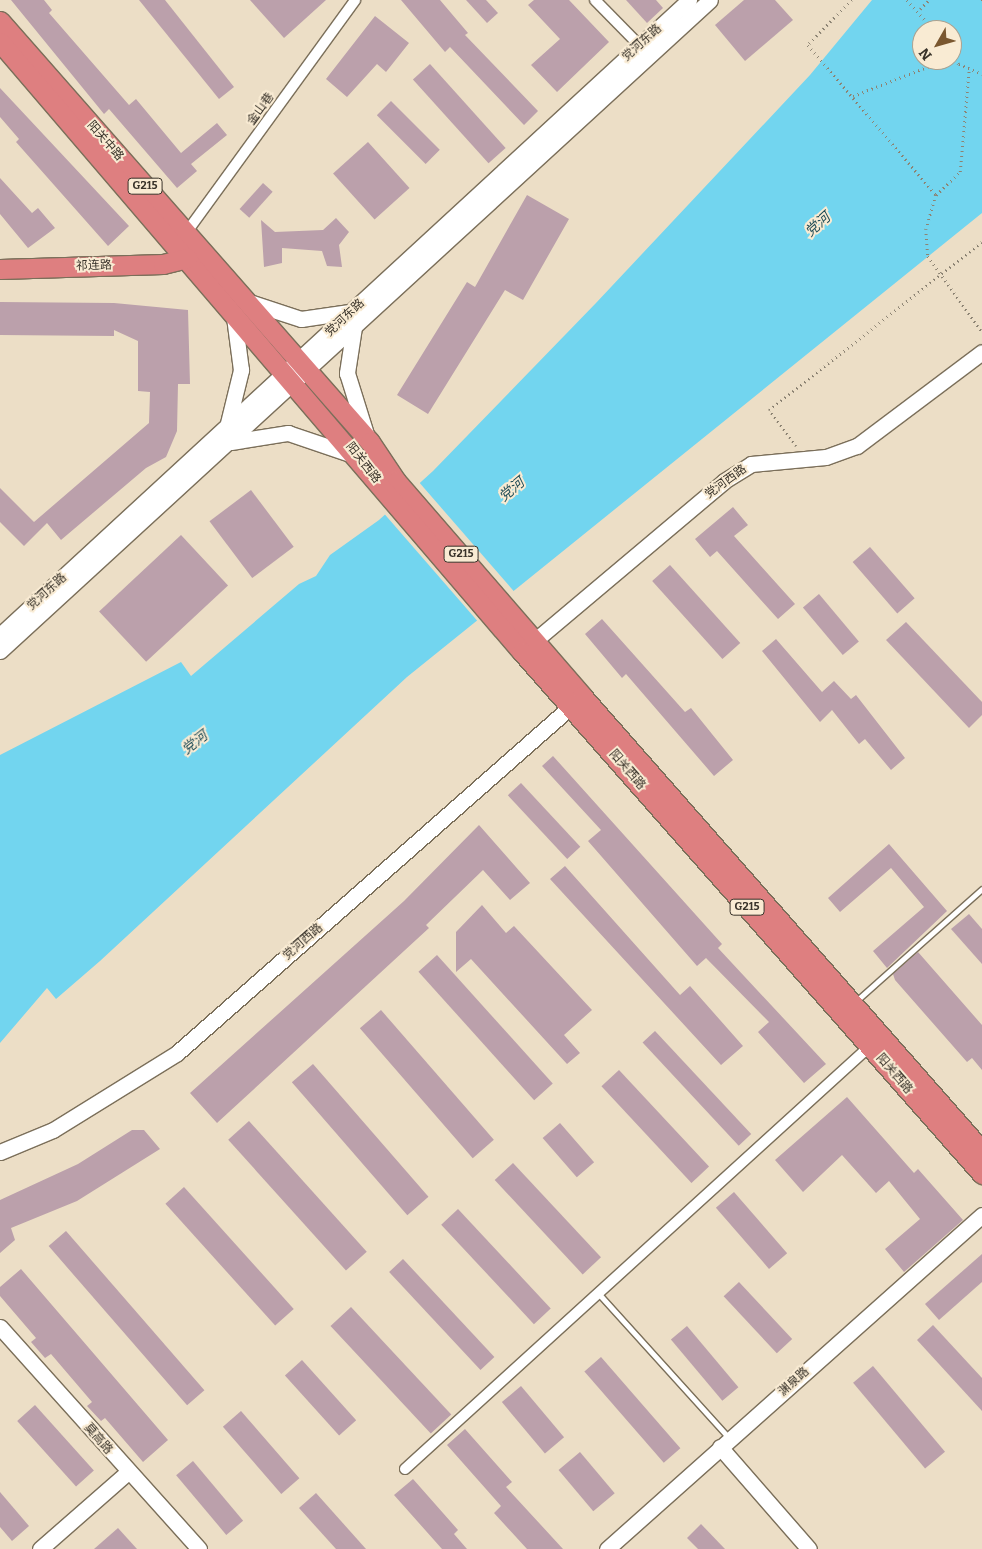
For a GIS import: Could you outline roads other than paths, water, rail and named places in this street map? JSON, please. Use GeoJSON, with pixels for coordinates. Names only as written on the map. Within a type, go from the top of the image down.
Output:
{"type":"FeatureCollection","features":[{"type":"Feature","properties":{"kind":"highway","name":"阳关中路"},"geometry":{"type":"LineString","coordinates":[[0,21],[186,233],[239,306],[292,367]]}},
{"type":"Feature","properties":{"kind":"highway","name":"阳关中路"},"geometry":{"type":"LineString","coordinates":[[0,42],[187,258],[239,306]]}},
{"type":"Feature","properties":{"kind":"highway","name":"祁连路"},"geometry":{"type":"LineString","coordinates":[[0,269],[162,264],[187,258]]}},
{"type":"Feature","properties":{"kind":"highway","name":"阳关西路"},"geometry":{"type":"LineString","coordinates":[[292,367],[365,450],[391,486],[576,702],[847,1009],[982,1151]]}},
{"type":"Feature","properties":{"kind":"highway","name":"阳关西路"},"geometry":{"type":"LineString","coordinates":[[847,1009],[870,1046],[982,1174]]}},
{"type":"Feature","properties":{"kind":"main road","name":"党河东路"},"geometry":{"type":"LineString","coordinates":[[0,635],[689,0]]}},
{"type":"Feature","properties":{"kind":"main road","name":"党河东路"},"geometry":{"type":"LineString","coordinates":[[0,651],[228,443],[292,367],[354,327],[710,0]]}},
{"type":"Feature","properties":{"kind":"main road"},"geometry":{"type":"LineString","coordinates":[[227,426],[241,370],[239,306],[301,319],[353,311]]}},
{"type":"Feature","properties":{"kind":"main road"},"geometry":{"type":"LineString","coordinates":[[228,443],[261,434],[288,433],[365,450],[347,373],[354,327]]}},
{"type":"Feature","properties":{"kind":"main road","name":"党河西路"},"geometry":{"type":"LineString","coordinates":[[524,639],[724,481],[751,464],[826,457],[856,446],[982,352]]}},
{"type":"Feature","properties":{"kind":"main road","name":"党河西路"},"geometry":{"type":"LineString","coordinates":[[0,1152],[53,1130],[177,1053],[576,702]]}},
{"type":"Feature","properties":{"kind":"main road","name":"渊泉路"},"geometry":{"type":"LineString","coordinates":[[607,1549],[982,1216]]}},
{"type":"Feature","properties":{"kind":"main road","name":"莫高路"},"geometry":{"type":"LineString","coordinates":[[0,1326],[128,1472],[199,1549]]}},
{"type":"Feature","properties":{"kind":"main road"},"geometry":{"type":"LineString","coordinates":[[725,1443],[809,1549]]}},
{"type":"Feature","properties":{"kind":"main road"},"geometry":{"type":"LineString","coordinates":[[40,1549],[128,1472]]}},
{"type":"Feature","properties":{"kind":"street","name":"金山巷"},"geometry":{"type":"LineString","coordinates":[[186,233],[355,0]]}},
{"type":"Feature","properties":{"kind":"street"},"geometry":{"type":"LineString","coordinates":[[594,0],[639,45]]}},
{"type":"Feature","properties":{"kind":"street"},"geometry":{"type":"LineString","coordinates":[[405,1469],[870,1046]]}},
{"type":"Feature","properties":{"kind":"lane"},"geometry":{"type":"LineString","coordinates":[[847,1009],[982,890]]}},
{"type":"Feature","properties":{"kind":"lane"},"geometry":{"type":"LineString","coordinates":[[598,1294],[725,1443]]}},
{"type":"Feature","properties":{"kind":"water","name":"党河"},"geometry":{"type":"Polygon","coordinates":[[[872,0],[982,0],[982,213],[407,677],[100,961],[56,999],[47,988],[0,1043],[0,755],[181,662],[191,676],[299,584],[316,576],[330,555],[379,520],[433,471],[596,303],[810,75],[872,0]]]}}]}
